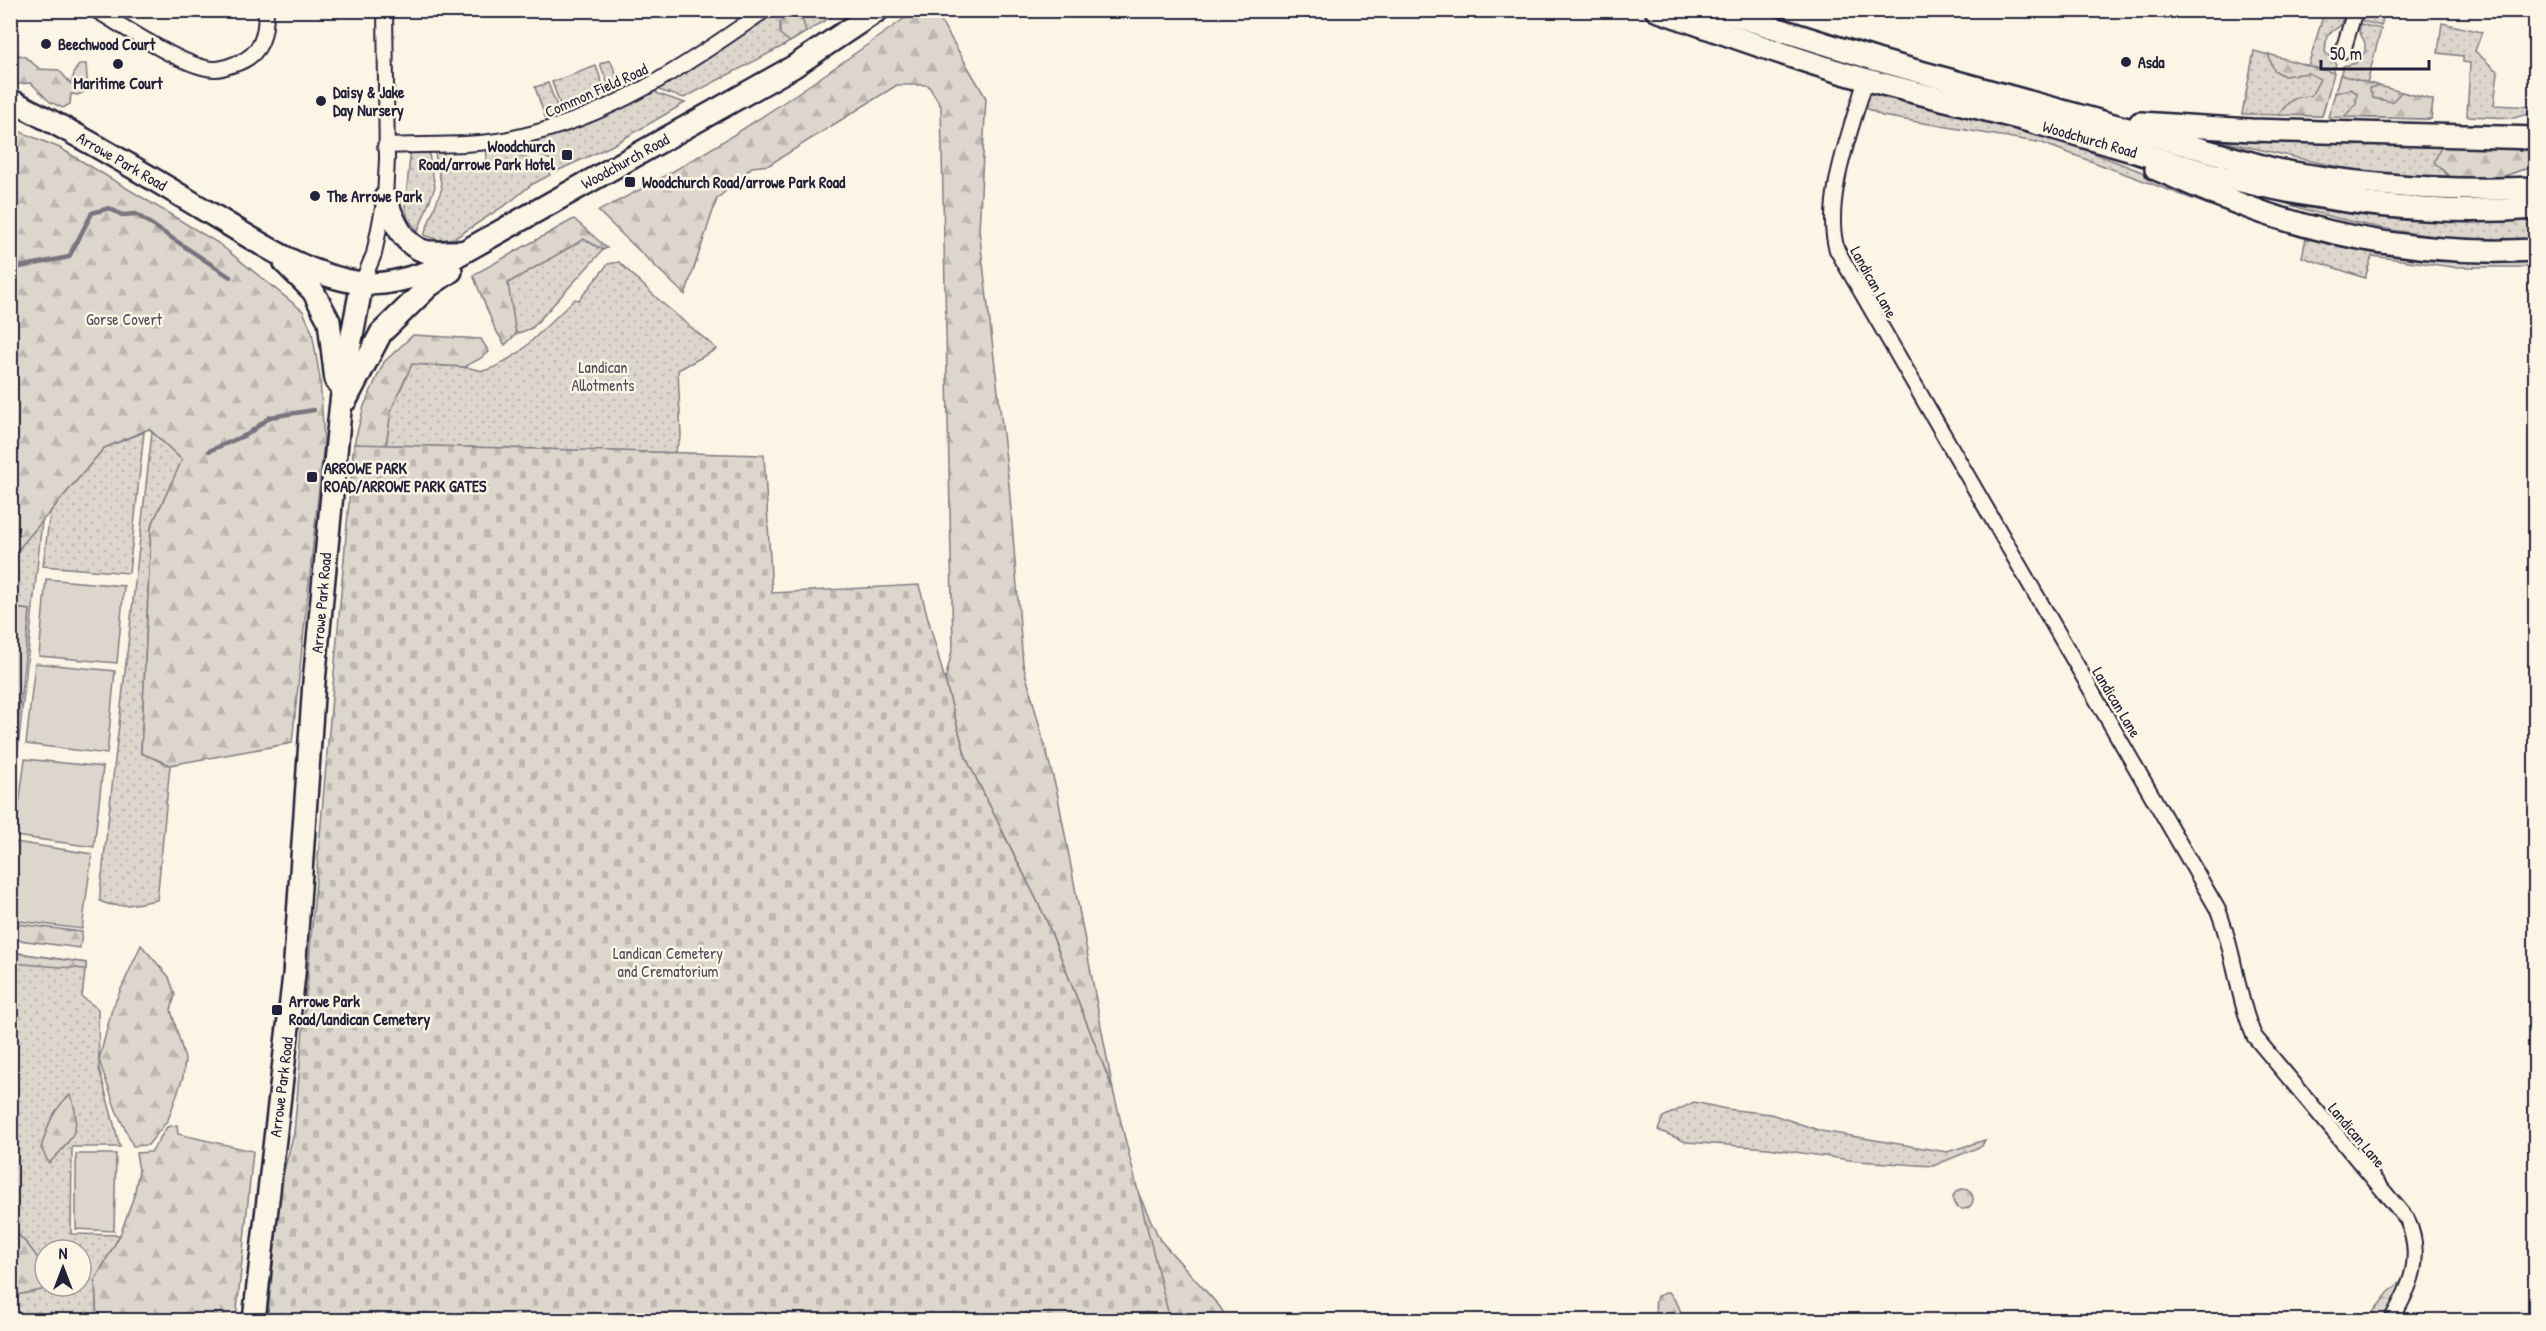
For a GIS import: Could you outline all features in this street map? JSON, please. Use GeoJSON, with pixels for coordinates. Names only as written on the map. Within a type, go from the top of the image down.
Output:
{"type":"FeatureCollection","features":[{"type":"Feature","properties":{"kind":"main road","name":"Woodchurch Road"},"geometry":{"type":"LineString","coordinates":[[362,283],[391,283],[428,272],[793,67],[878,10]]}},
{"type":"Feature","properties":{"kind":"main road","name":"Woodchurch Road"},"geometry":{"type":"LineString","coordinates":[[1656,10],[1866,79],[2222,176],[2321,198],[2448,210],[2535,208]]}},
{"type":"Feature","properties":{"kind":"main road","name":"Woodchurch Road"},"geometry":{"type":"LineString","coordinates":[[1728,12],[1839,49],[2256,164],[2329,179],[2437,190],[2535,188]]}},
{"type":"Feature","properties":{"kind":"main road"},"geometry":{"type":"LineString","coordinates":[[1839,49],[1846,62],[1962,97],[1993,112]]}},
{"type":"Feature","properties":{"kind":"main road","name":"Arrowe Park Road"},"geometry":{"type":"LineString","coordinates":[[10,100],[57,124],[270,248],[324,275],[362,283],[344,377],[340,411],[314,682],[294,975],[254,1320]]}},
{"type":"Feature","properties":{"kind":"main road"},"geometry":{"type":"LineString","coordinates":[[2095,120],[2251,130],[2535,138]]}},
{"type":"Feature","properties":{"kind":"main road"},"geometry":{"type":"LineString","coordinates":[[2073,134],[2216,195],[2270,215],[2318,229],[2356,238],[2431,249],[2535,250]]}},
{"type":"Feature","properties":{"kind":"main road"},"geometry":{"type":"LineString","coordinates":[[385,198],[396,224],[410,243],[425,251],[464,252]]}},
{"type":"Feature","properties":{"kind":"main road"},"geometry":{"type":"LineString","coordinates":[[340,411],[381,333],[429,286],[527,216]]}},
{"type":"Feature","properties":{"kind":"main road"},"geometry":{"type":"LineString","coordinates":[[270,248],[313,291],[329,321],[340,411]]}},
{"type":"Feature","properties":{"kind":"street"},"geometry":{"type":"LineString","coordinates":[[95,10],[184,61],[216,69],[245,60],[258,51],[264,33],[266,10]]}},
{"type":"Feature","properties":{"kind":"street"},"geometry":{"type":"LineString","coordinates":[[362,283],[374,254],[385,198],[385,10]]}},
{"type":"Feature","properties":{"kind":"street","name":"Common Field Road"},"geometry":{"type":"LineString","coordinates":[[385,146],[431,146],[498,141],[572,122],[630,96],[684,67],[765,10]]}},
{"type":"Feature","properties":{"kind":"street"},"geometry":{"type":"LineString","coordinates":[[1672,10],[1756,44]]}},
{"type":"Feature","properties":{"kind":"street"},"geometry":{"type":"LineString","coordinates":[[2343,51],[2355,10]]}},
{"type":"Feature","properties":{"kind":"street","name":"Landican Lane"},"geometry":{"type":"LineString","coordinates":[[1866,79],[1833,199],[1832,227],[1837,250],[2218,910],[2228,936],[2244,1012],[2254,1036],[2407,1219],[2416,1246],[2413,1276],[2391,1320]]}},
{"type":"Feature","properties":{"kind":"green space"},"geometry":{"type":"Polygon","coordinates":[[[768,11],[841,11],[783,46],[684,98],[658,90],[656,85],[768,11]]]}},
{"type":"Feature","properties":{"kind":"green space"},"geometry":{"type":"Polygon","coordinates":[[[915,11],[935,11],[986,98],[979,230],[1009,485],[1023,664],[1057,792],[1113,1090],[1045,917],[966,758],[945,681],[953,646],[941,106],[928,85],[897,85],[769,165],[752,167],[717,199],[685,295],[598,211],[640,190],[721,143],[915,11]]]}},
{"type":"Feature","properties":{"kind":"green space"},"geometry":{"type":"Polygon","coordinates":[[[2364,11],[2385,11],[2381,26],[2362,21],[2364,11]]]}},
{"type":"Feature","properties":{"kind":"green space"},"geometry":{"type":"Polygon","coordinates":[[[2324,13],[2343,17],[2340,26],[2327,35],[2325,52],[2336,63],[2322,116],[2242,114],[2254,51],[2308,66],[2324,13]]]}},
{"type":"Feature","properties":{"kind":"green space"},"geometry":{"type":"Polygon","coordinates":[[[785,17],[794,17],[803,21],[806,32],[790,42],[780,34],[780,22],[785,17]]]}},
{"type":"Feature","properties":{"kind":"green space"},"geometry":{"type":"Polygon","coordinates":[[[2442,23],[2482,32],[2475,51],[2498,72],[2494,105],[2535,107],[2535,112],[2514,118],[2467,116],[2470,63],[2463,62],[2463,56],[2438,53],[2442,23]]]}},
{"type":"Feature","properties":{"kind":"green space"},"geometry":{"type":"Polygon","coordinates":[[[2361,24],[2381,29],[2367,83],[2433,100],[2431,119],[2328,117],[2343,66],[2356,63],[2365,52],[2365,43],[2359,31],[2361,24]]]}},
{"type":"Feature","properties":{"kind":"green space"},"geometry":{"type":"Polygon","coordinates":[[[11,52],[25,57],[40,69],[59,70],[71,84],[75,70],[80,64],[86,64],[88,90],[78,95],[71,94],[70,104],[63,108],[50,102],[31,83],[16,84],[11,78],[11,52]]]}},
{"type":"Feature","properties":{"kind":"green space"},"geometry":{"type":"Polygon","coordinates":[[[2268,54],[2334,73],[2322,116],[2279,115],[2292,100],[2311,96],[2320,79],[2309,73],[2284,76],[2274,70],[2268,54]]]}},
{"type":"Feature","properties":{"kind":"green space"},"geometry":{"type":"Polygon","coordinates":[[[610,60],[622,87],[611,91],[600,64],[610,60]]]}},
{"type":"Feature","properties":{"kind":"green space"},"geometry":{"type":"Polygon","coordinates":[[[596,66],[606,94],[562,110],[552,82],[596,66]]]}},
{"type":"Feature","properties":{"kind":"green space"},"geometry":{"type":"Polygon","coordinates":[[[2340,75],[2380,86],[2369,88],[2373,98],[2392,102],[2401,92],[2433,100],[2431,119],[2344,117],[2356,104],[2357,93],[2350,89],[2335,93],[2340,75]]]}},
{"type":"Feature","properties":{"kind":"green space"},"geometry":{"type":"Polygon","coordinates":[[[548,83],[559,112],[545,117],[535,87],[548,83]]]}},
{"type":"Feature","properties":{"kind":"green space"},"geometry":{"type":"Polygon","coordinates":[[[655,89],[658,94],[685,103],[611,146],[557,171],[551,160],[522,148],[520,143],[655,89]]]}},
{"type":"Feature","properties":{"kind":"green space"},"geometry":{"type":"Polygon","coordinates":[[[1876,91],[2057,139],[2212,199],[2312,232],[2535,256],[2535,267],[2453,267],[2372,256],[2365,278],[2302,257],[2306,238],[2206,204],[2042,143],[1882,116],[1866,108],[1864,98],[1876,91]]]}},
{"type":"Feature","properties":{"kind":"green space","name":"Gorse Covert"},"geometry":{"type":"Polygon","coordinates":[[[11,128],[60,148],[218,243],[303,311],[312,332],[320,378],[324,441],[292,743],[170,765],[141,753],[151,527],[182,460],[149,429],[104,448],[11,558],[11,128]]]}},
{"type":"Feature","properties":{"kind":"green space"},"geometry":{"type":"Polygon","coordinates":[[[2221,138],[2535,143],[2535,165],[2502,177],[2407,175],[2343,168],[2222,141],[2221,138]]]}},
{"type":"Feature","properties":{"kind":"green space"},"geometry":{"type":"Polygon","coordinates":[[[2450,141],[2535,143],[2535,165],[2502,177],[2451,178],[2434,162],[2441,147],[2450,141]]]}},
{"type":"Feature","properties":{"kind":"green space"},"geometry":{"type":"Polygon","coordinates":[[[511,144],[519,155],[546,167],[550,175],[531,185],[510,202],[455,238],[438,240],[424,235],[442,188],[434,149],[444,149],[443,163],[486,164],[487,147],[511,144]]]}},
{"type":"Feature","properties":{"kind":"green space"},"geometry":{"type":"Polygon","coordinates":[[[411,148],[428,149],[435,187],[418,231],[408,219],[405,206],[411,148]]]}},
{"type":"Feature","properties":{"kind":"green space"},"geometry":{"type":"Polygon","coordinates":[[[2254,193],[2535,211],[2535,238],[2464,238],[2393,230],[2323,215],[2254,193]]]}},
{"type":"Feature","properties":{"kind":"green space"},"geometry":{"type":"Polygon","coordinates":[[[574,219],[607,248],[603,250],[584,239],[508,283],[516,334],[505,345],[495,329],[473,275],[574,219]]]}},
{"type":"Feature","properties":{"kind":"green space"},"geometry":{"type":"Polygon","coordinates":[[[584,239],[603,250],[532,328],[516,334],[507,283],[584,239]]]}},
{"type":"Feature","properties":{"kind":"green space","name":"Landican Allotments"},"geometry":{"type":"Polygon","coordinates":[[[619,262],[661,302],[717,349],[678,370],[681,437],[674,453],[386,445],[391,410],[412,364],[465,367],[483,371],[495,367],[520,352],[575,299],[579,300],[608,264],[619,262]]]}},
{"type":"Feature","properties":{"kind":"green space"},"geometry":{"type":"Polygon","coordinates":[[[413,335],[481,339],[489,352],[465,367],[412,364],[391,410],[317,950],[354,444],[364,406],[384,362],[413,335]]]}},
{"type":"Feature","properties":{"kind":"green space"},"geometry":{"type":"Polygon","coordinates":[[[144,432],[129,573],[43,566],[50,512],[104,448],[144,432]]]}},
{"type":"Feature","properties":{"kind":"green space"},"geometry":{"type":"Polygon","coordinates":[[[152,432],[183,460],[151,527],[141,753],[170,765],[157,900],[114,905],[100,901],[100,893],[152,432]]]}},
{"type":"Feature","properties":{"kind":"green space","name":"Landican Cemetery and Crematorium"},"geometry":{"type":"Polygon","coordinates":[[[354,444],[764,455],[772,593],[919,585],[966,758],[1045,917],[1113,1090],[1170,1320],[267,1320],[282,1178],[294,1133],[354,444]]]}},
{"type":"Feature","properties":{"kind":"green space"},"geometry":{"type":"Polygon","coordinates":[[[42,521],[18,749],[11,748],[11,739],[16,739],[30,610],[11,608],[11,558],[42,521]]]}},
{"type":"Feature","properties":{"kind":"green space"},"geometry":{"type":"Polygon","coordinates":[[[46,579],[124,586],[117,663],[39,656],[46,579]]]}},
{"type":"Feature","properties":{"kind":"green space"},"geometry":{"type":"Polygon","coordinates":[[[11,608],[30,610],[16,740],[10,739],[11,608]]]}},
{"type":"Feature","properties":{"kind":"green space"},"geometry":{"type":"Polygon","coordinates":[[[35,663],[115,671],[107,754],[26,744],[35,663]]]}},
{"type":"Feature","properties":{"kind":"green space"},"geometry":{"type":"Polygon","coordinates":[[[25,759],[103,767],[94,847],[15,836],[25,759]]]}},
{"type":"Feature","properties":{"kind":"green space"},"geometry":{"type":"Polygon","coordinates":[[[15,842],[92,854],[82,929],[11,920],[11,884],[15,842]]]}},
{"type":"Feature","properties":{"kind":"green space"},"geometry":{"type":"Polygon","coordinates":[[[11,923],[82,932],[80,948],[11,939],[11,923]]]}},
{"type":"Feature","properties":{"kind":"green space"},"geometry":{"type":"Polygon","coordinates":[[[141,945],[169,977],[175,995],[171,1010],[185,1059],[183,1077],[168,1120],[148,1145],[133,1146],[116,1110],[99,1060],[112,1009],[141,945]]]}},
{"type":"Feature","properties":{"kind":"green space"},"geometry":{"type":"Polygon","coordinates":[[[11,952],[86,963],[82,997],[98,1009],[99,1068],[120,1147],[72,1147],[71,1234],[120,1235],[95,1280],[97,1320],[11,1320],[11,952]]]}},
{"type":"Feature","properties":{"kind":"green space"},"geometry":{"type":"Polygon","coordinates":[[[11,952],[86,963],[86,969],[11,963],[11,952]]]}},
{"type":"Feature","properties":{"kind":"green space"},"geometry":{"type":"Polygon","coordinates":[[[70,1095],[76,1125],[64,1148],[49,1163],[41,1148],[43,1140],[55,1112],[70,1095]]]}},
{"type":"Feature","properties":{"kind":"green space"},"geometry":{"type":"Polygon","coordinates":[[[1694,1102],[1726,1109],[1771,1114],[1821,1131],[1947,1152],[1985,1140],[1982,1146],[1933,1166],[1857,1161],[1768,1148],[1686,1142],[1658,1130],[1663,1117],[1694,1102]]]}},
{"type":"Feature","properties":{"kind":"green space"},"geometry":{"type":"Polygon","coordinates":[[[177,1125],[178,1134],[253,1151],[236,1320],[97,1320],[95,1280],[120,1235],[134,1196],[139,1170],[136,1153],[151,1152],[167,1127],[177,1125]]]}},
{"type":"Feature","properties":{"kind":"green space"},"geometry":{"type":"Polygon","coordinates":[[[1114,1141],[1160,1240],[1220,1307],[1228,1320],[1159,1320],[1114,1141]]]}},
{"type":"Feature","properties":{"kind":"green space"},"geometry":{"type":"Polygon","coordinates":[[[76,1154],[116,1154],[114,1231],[76,1229],[76,1154]]]}},
{"type":"Feature","properties":{"kind":"green space"},"geometry":{"type":"Polygon","coordinates":[[[1963,1189],[1970,1192],[1973,1199],[1970,1206],[1963,1209],[1956,1206],[1953,1199],[1956,1192],[1963,1189]]]}},
{"type":"Feature","properties":{"kind":"green space"},"geometry":{"type":"Polygon","coordinates":[[[10,1226],[33,1251],[33,1292],[11,1296],[10,1226]]]}},
{"type":"Feature","properties":{"kind":"green space"},"geometry":{"type":"Polygon","coordinates":[[[2404,1279],[2406,1281],[2386,1320],[2367,1320],[2388,1293],[2404,1279]]]}},
{"type":"Feature","properties":{"kind":"green space"},"geometry":{"type":"Polygon","coordinates":[[[1669,1292],[1680,1309],[1681,1320],[1663,1319],[1657,1314],[1655,1303],[1657,1296],[1669,1292]]]}},
{"type":"Feature","properties":{"kind":"waterway"},"geometry":{"type":"LineString","coordinates":[[10,269],[69,257],[92,213],[109,208],[122,215],[136,214],[230,277]]}},
{"type":"Feature","properties":{"kind":"waterway"},"geometry":{"type":"LineString","coordinates":[[209,451],[248,434],[270,417],[314,410]]}},
{"type":"Feature","properties":{"kind":"place","name":"Beechwood Court"},"geometry":{"type":"Point","coordinates":[46,44]}},
{"type":"Feature","properties":{"kind":"place","name":"Asda"},"geometry":{"type":"Point","coordinates":[2126,62]}},
{"type":"Feature","properties":{"kind":"place","name":"Maritime Court"},"geometry":{"type":"Point","coordinates":[118,64]}},
{"type":"Feature","properties":{"kind":"place","name":"Daisy & Jake Day Nursery"},"geometry":{"type":"Point","coordinates":[321,101]}},
{"type":"Feature","properties":{"kind":"place","name":"Woodchurch Road/arrowe Park Hotel"},"geometry":{"type":"Point","coordinates":[567,155]}},
{"type":"Feature","properties":{"kind":"place","name":"Woodchurch Road/arrowe Park Road"},"geometry":{"type":"Point","coordinates":[630,182]}},
{"type":"Feature","properties":{"kind":"place","name":"The Arrowe Park"},"geometry":{"type":"Point","coordinates":[315,196]}},
{"type":"Feature","properties":{"kind":"place","name":"ARROWE PARK ROAD/ARROWE PARK GATES"},"geometry":{"type":"Point","coordinates":[312,477]}},
{"type":"Feature","properties":{"kind":"place","name":"Arrowe Park Road/landican Cemetery"},"geometry":{"type":"Point","coordinates":[277,1010]}}]}
